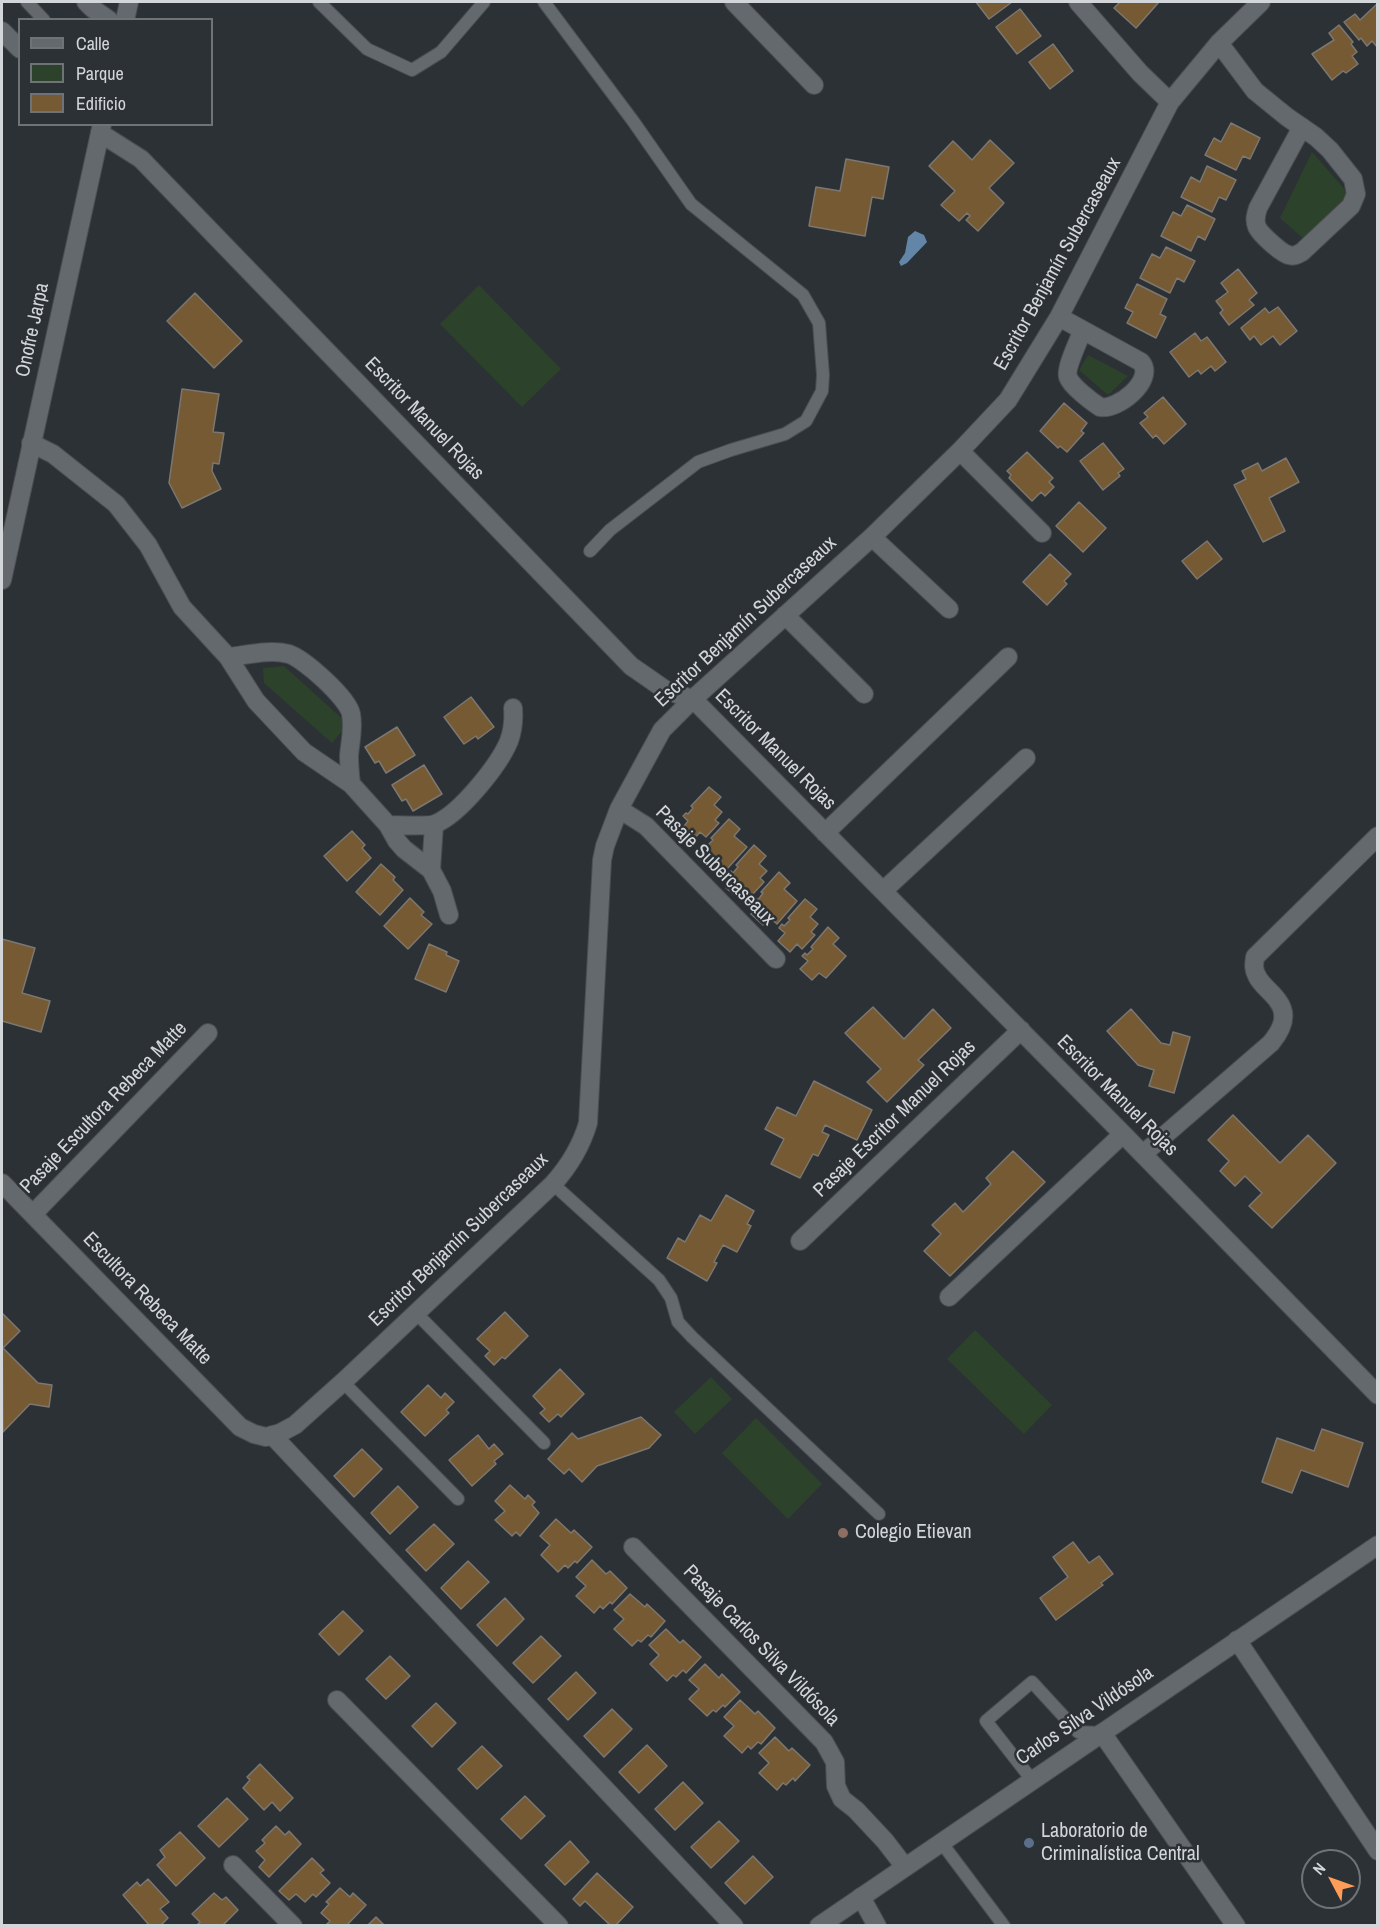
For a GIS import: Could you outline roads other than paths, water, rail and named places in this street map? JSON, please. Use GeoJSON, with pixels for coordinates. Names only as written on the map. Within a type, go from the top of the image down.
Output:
{"type":"FeatureCollection","features":[{"type":"Feature","properties":{"kind":"street"},"geometry":{"type":"LineString","coordinates":[[86,2],[107,18]]}},
{"type":"Feature","properties":{"kind":"street"},"geometry":{"type":"LineString","coordinates":[[125,18],[129,2]]}},
{"type":"Feature","properties":{"kind":"street"},"geometry":{"type":"LineString","coordinates":[[734,2],[814,85]]}},
{"type":"Feature","properties":{"kind":"street"},"geometry":{"type":"LineString","coordinates":[[1078,2],[1140,73],[1170,102]]}},
{"type":"Feature","properties":{"kind":"street","name":"Escritor Benjamín Subercaseaux"},"geometry":{"type":"LineString","coordinates":[[269,1436],[295,1425],[344,1382],[553,1184],[579,1149],[588,1123],[602,860],[605,846],[620,809],[662,730],[693,699],[872,537],[960,451],[1008,400],[1059,317],[1170,102],[1219,44],[1260,2]]}},
{"type":"Feature","properties":{"kind":"street"},"geometry":{"type":"LineString","coordinates":[[2,31],[18,47]]}},
{"type":"Feature","properties":{"kind":"street"},"geometry":{"type":"LineString","coordinates":[[1219,44],[1255,91],[1302,127],[1330,150],[1353,179],[1356,194],[1351,206],[1302,252],[1294,256],[1286,255],[1261,233],[1255,218],[1258,208],[1302,127]]}},
{"type":"Feature","properties":{"kind":"street","name":"Onofre Jarpa"},"geometry":{"type":"LineString","coordinates":[[2,580],[101,129]]}},
{"type":"Feature","properties":{"kind":"street","name":"Escritor Manuel Rojas"},"geometry":{"type":"LineString","coordinates":[[101,129],[141,159],[631,666],[667,690],[693,699],[1021,1030],[1377,1395]]}},
{"type":"Feature","properties":{"kind":"street"},"geometry":{"type":"LineString","coordinates":[[1059,317],[1141,362],[1145,367],[1146,373],[1140,384],[1120,403],[1112,407],[1106,409],[1100,407],[1068,378],[1068,370],[1082,331]]}},
{"type":"Feature","properties":{"kind":"street"},"geometry":{"type":"LineString","coordinates":[[32,443],[53,454],[116,504],[148,545],[182,607],[228,657],[256,701],[304,752],[351,784],[388,825],[404,849],[431,870],[442,891],[449,915]]}},
{"type":"Feature","properties":{"kind":"street"},"geometry":{"type":"LineString","coordinates":[[960,451],[1042,533]]}},
{"type":"Feature","properties":{"kind":"street"},"geometry":{"type":"LineString","coordinates":[[872,537],[949,609]]}},
{"type":"Feature","properties":{"kind":"street"},"geometry":{"type":"LineString","coordinates":[[785,615],[864,694]]}},
{"type":"Feature","properties":{"kind":"street"},"geometry":{"type":"LineString","coordinates":[[228,657],[276,652],[290,654],[342,696],[351,712],[352,730],[349,756],[351,784]]}},
{"type":"Feature","properties":{"kind":"street"},"geometry":{"type":"LineString","coordinates":[[825,832],[1008,657]]}},
{"type":"Feature","properties":{"kind":"street"},"geometry":{"type":"LineString","coordinates":[[388,825],[434,825],[460,806],[487,777],[509,741],[514,724],[513,708]]}},
{"type":"Feature","properties":{"kind":"street"},"geometry":{"type":"LineString","coordinates":[[884,891],[1026,758]]}},
{"type":"Feature","properties":{"kind":"street","name":"Pasaje Subercaseaux"},"geometry":{"type":"LineString","coordinates":[[620,809],[646,826],[776,959]]}},
{"type":"Feature","properties":{"kind":"street"},"geometry":{"type":"LineString","coordinates":[[431,870],[434,825]]}},
{"type":"Feature","properties":{"kind":"street"},"geometry":{"type":"LineString","coordinates":[[1143,1155],[1271,1043],[1281,1031],[1283,1020],[1280,1002],[1257,977],[1254,968],[1255,957],[1377,836]]}},
{"type":"Feature","properties":{"kind":"street","name":"Pasaje Escritor Manuel Rojas"},"geometry":{"type":"LineString","coordinates":[[800,1241],[1021,1030]]}},
{"type":"Feature","properties":{"kind":"street","name":"Pasaje Escultora Rebeca Matte"},"geometry":{"type":"LineString","coordinates":[[33,1214],[208,1032]]}},
{"type":"Feature","properties":{"kind":"street"},"geometry":{"type":"LineString","coordinates":[[949,1298],[1123,1134]]}},
{"type":"Feature","properties":{"kind":"street","name":"Escultora Rebeca Matte"},"geometry":{"type":"LineString","coordinates":[[2,1183],[240,1427],[254,1434],[269,1436]]}},
{"type":"Feature","properties":{"kind":"street"},"geometry":{"type":"LineString","coordinates":[[269,1436],[734,1926]]}},
{"type":"Feature","properties":{"kind":"street","name":"Carlos Silva Vildósola"},"geometry":{"type":"LineString","coordinates":[[819,1926],[1377,1545]]}},
{"type":"Feature","properties":{"kind":"street","name":"Pasaje Carlos Silva Vildósola"},"geometry":{"type":"LineString","coordinates":[[633,1547],[824,1742],[835,1762],[836,1786],[842,1799],[856,1810],[906,1867]]}},
{"type":"Feature","properties":{"kind":"street"},"geometry":{"type":"LineString","coordinates":[[1237,1640],[1377,1851]]}},
{"type":"Feature","properties":{"kind":"street"},"geometry":{"type":"LineString","coordinates":[[337,1700],[559,1926]]}},
{"type":"Feature","properties":{"kind":"street"},"geometry":{"type":"LineString","coordinates":[[1102,1733],[1236,1926]]}},
{"type":"Feature","properties":{"kind":"street"},"geometry":{"type":"LineString","coordinates":[[233,1865],[293,1926]]}},
{"type":"Feature","properties":{"kind":"street"},"geometry":{"type":"LineString","coordinates":[[861,1897],[878,1926]]}},
{"type":"Feature","properties":{"kind":"lane"},"geometry":{"type":"LineString","coordinates":[[27,2],[42,18]]}},
{"type":"Feature","properties":{"kind":"lane"},"geometry":{"type":"LineString","coordinates":[[319,2],[367,49],[411,70],[441,52],[484,2]]}},
{"type":"Feature","properties":{"kind":"lane"},"geometry":{"type":"LineString","coordinates":[[544,2],[692,204],[803,295],[819,323],[820,333],[822,392],[806,421],[784,434],[698,462],[610,530],[590,551]]}},
{"type":"Feature","properties":{"kind":"lane"},"geometry":{"type":"LineString","coordinates":[[553,1184],[658,1280],[671,1298],[678,1322],[692,1337],[879,1514]]}},
{"type":"Feature","properties":{"kind":"lane"},"geometry":{"type":"LineString","coordinates":[[416,1313],[543,1443]]}},
{"type":"Feature","properties":{"kind":"lane"},"geometry":{"type":"LineString","coordinates":[[344,1382],[458,1499]]}},
{"type":"Feature","properties":{"kind":"lane"},"geometry":{"type":"LineString","coordinates":[[1032,1780],[986,1721],[1032,1682],[1078,1731],[1102,1733]]}},
{"type":"Feature","properties":{"kind":"lane"},"geometry":{"type":"LineString","coordinates":[[941,1842],[1004,1926]]}},
{"type":"Feature","properties":{"kind":"water"},"geometry":{"type":"Polygon","coordinates":[[[915,231],[924,235],[927,242],[907,263],[901,266],[899,262],[905,253],[908,237],[915,231]]]}},
{"type":"Feature","properties":{"kind":"place","name":"Colegio Etievan"},"geometry":{"type":"Point","coordinates":[843,1533]}},
{"type":"Feature","properties":{"kind":"place","name":"Laboratorio de Criminalística Central"},"geometry":{"type":"Point","coordinates":[1029,1843]}}]}
